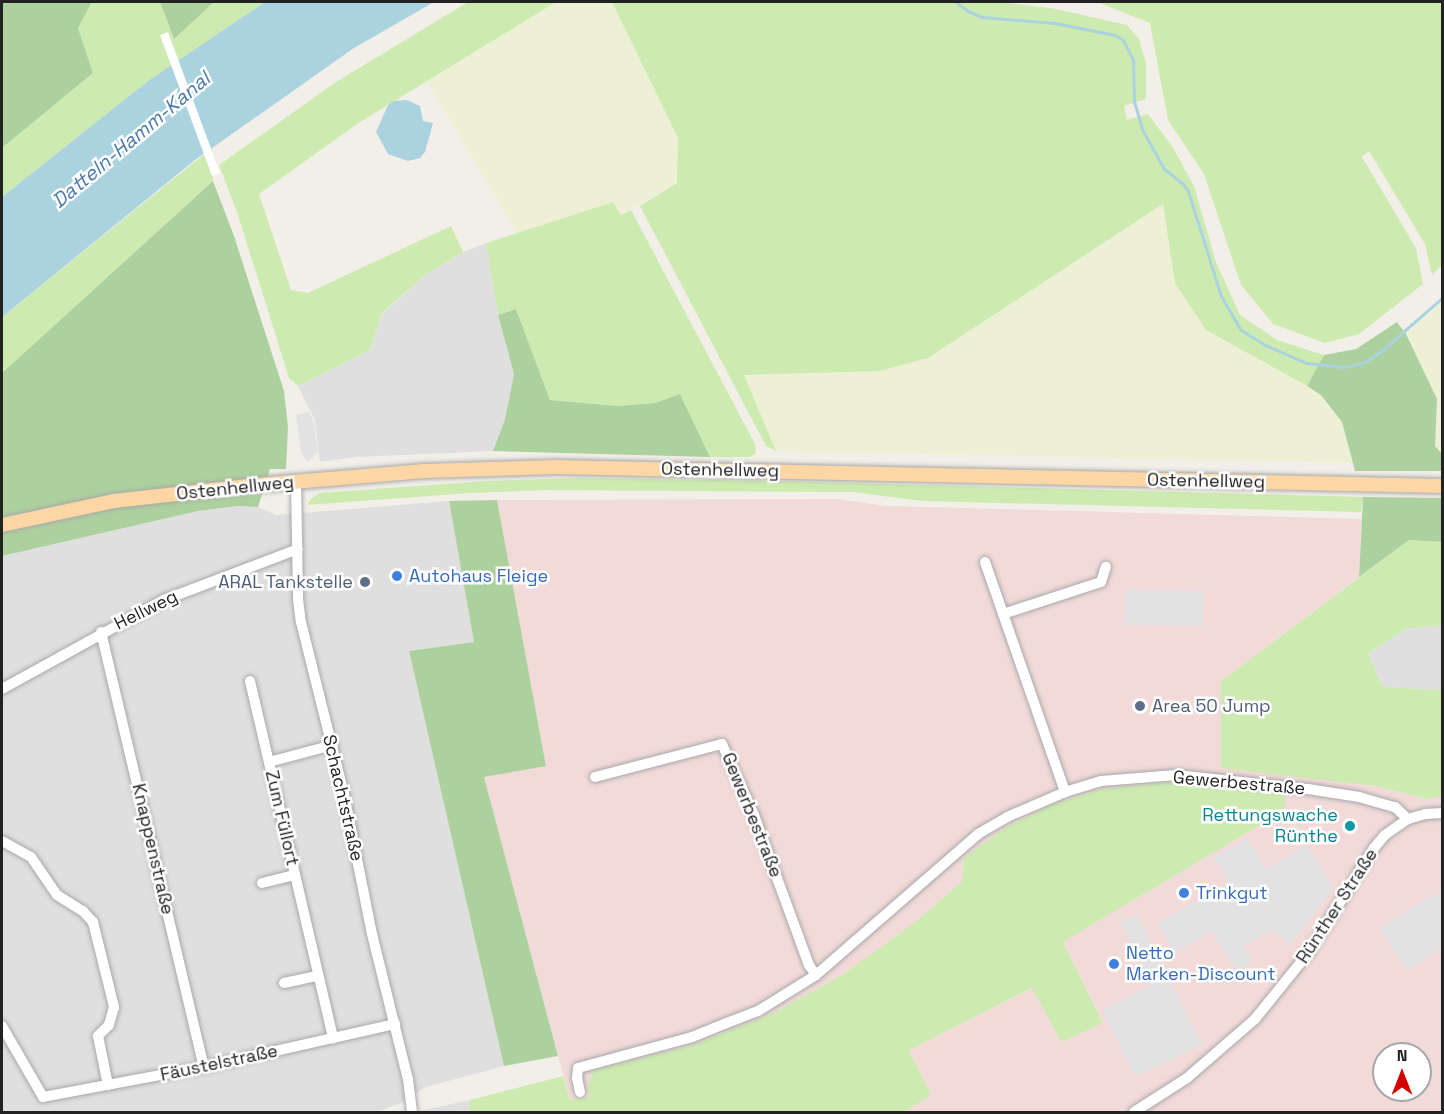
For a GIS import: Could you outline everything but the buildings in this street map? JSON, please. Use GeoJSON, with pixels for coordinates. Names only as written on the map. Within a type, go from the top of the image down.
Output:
{"type":"FeatureCollection","features":[{"type":"Feature","properties":{"kind":"main road","name":"Ostenhellweg"},"geometry":{"type":"LineString","coordinates":[[2,525],[114,501],[296,481],[424,471],[556,467],[1443,486]]}},
{"type":"Feature","properties":{"kind":"street","name":"Schachtstraße"},"geometry":{"type":"LineString","coordinates":[[296,481],[298,599],[301,622],[333,745],[372,934],[408,1079],[412,1113]]}},
{"type":"Feature","properties":{"kind":"street","name":"Hellweg"},"geometry":{"type":"LineString","coordinates":[[2,689],[101,632],[164,600],[298,549]]}},
{"type":"Feature","properties":{"kind":"street"},"geometry":{"type":"LineString","coordinates":[[985,562],[1065,792]]}},
{"type":"Feature","properties":{"kind":"street"},"geometry":{"type":"LineString","coordinates":[[1003,614],[1101,582],[1106,567]]}},
{"type":"Feature","properties":{"kind":"street","name":"Knappenstraße"},"geometry":{"type":"LineString","coordinates":[[101,632],[204,1067]]}},
{"type":"Feature","properties":{"kind":"street","name":"Zum Füllort"},"geometry":{"type":"LineString","coordinates":[[250,681],[333,1039]]}},
{"type":"Feature","properties":{"kind":"street","name":"Gewerbestraße"},"geometry":{"type":"LineString","coordinates":[[595,777],[722,744],[754,815],[809,964],[816,975]]}},
{"type":"Feature","properties":{"kind":"street","name":"Zum Füllort"},"geometry":{"type":"LineString","coordinates":[[269,762],[333,745]]}},
{"type":"Feature","properties":{"kind":"street","name":"Gewerbestraße"},"geometry":{"type":"LineString","coordinates":[[580,1092],[577,1078],[578,1068],[692,1037],[750,1014],[816,975],[978,834],[1007,817],[1065,792],[1101,781],[1176,775],[1308,789],[1359,797],[1395,807],[1408,819]]}},
{"type":"Feature","properties":{"kind":"street","name":"Rünther Straße"},"geometry":{"type":"LineString","coordinates":[[1134,1113],[1187,1078],[1255,1019],[1296,970],[1324,931],[1374,848],[1385,835],[1408,819],[1425,813],[1443,813]]}},
{"type":"Feature","properties":{"kind":"street"},"geometry":{"type":"LineString","coordinates":[[2,841],[31,857],[57,895],[83,912],[93,922],[114,1007],[109,1025],[98,1036],[108,1085]]}},
{"type":"Feature","properties":{"kind":"street","name":"Zum Füllort"},"geometry":{"type":"LineString","coordinates":[[262,883],[295,875]]}},
{"type":"Feature","properties":{"kind":"street"},"geometry":{"type":"LineString","coordinates":[[284,983],[318,976]]}},
{"type":"Feature","properties":{"kind":"street","name":"Fäustelstraße"},"geometry":{"type":"LineString","coordinates":[[2,1026],[43,1097],[204,1067],[395,1024]]}},
{"type":"Feature","properties":{"kind":"shaded area"},"geometry":{"type":"Polygon","coordinates":[[[486,243],[498,315],[514,374],[505,419],[493,451],[357,457],[320,462],[315,420],[298,386],[370,350],[382,314],[425,275],[463,252],[486,243]]]}},
{"type":"Feature","properties":{"kind":"shaded area"},"geometry":{"type":"Polygon","coordinates":[[[309,412],[314,423],[318,451],[308,462],[301,453],[296,415],[309,412]]]}},
{"type":"Feature","properties":{"kind":"shaded area"},"geometry":{"type":"Polygon","coordinates":[[[838,499],[886,506],[1361,519],[1359,577],[1221,681],[1221,767],[1375,786],[1426,799],[1442,796],[1442,1112],[904,1112],[931,1095],[909,1050],[1033,988],[1061,1042],[1103,1022],[1063,942],[1284,811],[1167,782],[1103,789],[1053,804],[1005,828],[964,858],[962,881],[919,919],[845,973],[772,1014],[690,1046],[590,1097],[570,1100],[484,777],[546,765],[497,500],[838,499]]]}},
{"type":"Feature","properties":{"kind":"shaded area"},"geometry":{"type":"Polygon","coordinates":[[[449,501],[474,642],[409,651],[504,1066],[426,1087],[403,1102],[377,1112],[2,1112],[2,556],[198,511],[238,506],[258,507],[276,515],[449,501]]]}},
{"type":"Feature","properties":{"kind":"shaded area"},"geometry":{"type":"Polygon","coordinates":[[[1125,589],[1204,591],[1203,626],[1124,625],[1125,589]]]}},
{"type":"Feature","properties":{"kind":"shaded area"},"geometry":{"type":"Polygon","coordinates":[[[1442,625],[1442,690],[1383,687],[1368,654],[1406,629],[1442,625]]]}},
{"type":"Feature","properties":{"kind":"shaded area"},"geometry":{"type":"Polygon","coordinates":[[[1248,838],[1266,869],[1307,845],[1333,888],[1291,944],[1270,930],[1244,946],[1253,961],[1236,971],[1212,931],[1175,953],[1157,924],[1228,882],[1214,857],[1248,838]]]}},
{"type":"Feature","properties":{"kind":"shaded area"},"geometry":{"type":"Polygon","coordinates":[[[1442,890],[1442,948],[1406,971],[1379,927],[1442,890]]]}},
{"type":"Feature","properties":{"kind":"shaded area"},"geometry":{"type":"Polygon","coordinates":[[[1137,914],[1202,1045],[1135,1077],[1102,1010],[1151,985],[1120,922],[1137,914]]]}},
{"type":"Feature","properties":{"kind":"shaded area"},"geometry":{"type":"Polygon","coordinates":[[[470,1100],[470,1112],[415,1112],[470,1100]]]}},
{"type":"Feature","properties":{"kind":"green space"},"geometry":{"type":"Polygon","coordinates":[[[2,2],[92,2],[78,28],[93,73],[2,148],[2,2]]]}},
{"type":"Feature","properties":{"kind":"green space"},"geometry":{"type":"Polygon","coordinates":[[[92,2],[160,2],[174,38],[214,2],[265,2],[148,81],[2,197],[2,148],[93,73],[78,28],[92,2]]]}},
{"type":"Feature","properties":{"kind":"green space"},"geometry":{"type":"Polygon","coordinates":[[[160,2],[214,2],[174,39],[160,2]]]}},
{"type":"Feature","properties":{"kind":"green space"},"geometry":{"type":"Polygon","coordinates":[[[468,2],[556,2],[360,122],[259,194],[291,290],[308,293],[451,226],[463,252],[425,275],[382,313],[370,350],[298,386],[289,378],[238,215],[219,165],[336,82],[468,2]]]}},
{"type":"Feature","properties":{"kind":"green space"},"geometry":{"type":"Polygon","coordinates":[[[556,2],[612,2],[678,138],[677,183],[621,215],[613,202],[517,233],[427,81],[556,2]]]}},
{"type":"Feature","properties":{"kind":"green space"},"geometry":{"type":"Polygon","coordinates":[[[612,2],[1001,2],[1056,9],[1127,25],[1139,39],[1146,64],[1146,99],[1124,106],[1127,120],[1148,114],[1172,146],[1194,186],[1216,262],[1240,315],[1277,340],[1324,355],[1307,386],[1206,330],[1175,283],[1163,204],[928,358],[879,371],[744,375],[776,451],[766,446],[640,206],[677,183],[678,138],[612,2]]]}},
{"type":"Feature","properties":{"kind":"green space"},"geometry":{"type":"Polygon","coordinates":[[[1097,2],[1442,2],[1442,265],[1432,275],[1425,244],[1369,151],[1362,157],[1416,248],[1423,284],[1359,334],[1325,343],[1273,324],[1241,285],[1204,174],[1168,120],[1150,23],[1097,2]]]}},
{"type":"Feature","properties":{"kind":"green space"},"geometry":{"type":"Polygon","coordinates":[[[212,148],[213,181],[2,373],[2,317],[212,148]]]}},
{"type":"Feature","properties":{"kind":"green space"},"geometry":{"type":"Polygon","coordinates":[[[213,181],[234,236],[284,391],[288,427],[286,469],[270,469],[258,507],[238,506],[198,511],[2,556],[2,373],[213,181]]]}},
{"type":"Feature","properties":{"kind":"green space"},"geometry":{"type":"Polygon","coordinates":[[[613,202],[621,215],[631,210],[755,444],[756,453],[750,457],[710,457],[680,394],[655,403],[617,406],[550,400],[516,309],[498,315],[486,243],[613,202]]]}},
{"type":"Feature","properties":{"kind":"green space"},"geometry":{"type":"Polygon","coordinates":[[[1164,204],[1175,283],[1274,366],[1321,395],[1342,422],[1352,463],[776,451],[744,375],[879,371],[928,358],[1164,204]]]}},
{"type":"Feature","properties":{"kind":"green space"},"geometry":{"type":"Polygon","coordinates":[[[1442,302],[1442,454],[1435,446],[1437,399],[1406,334],[1442,302]]]}},
{"type":"Feature","properties":{"kind":"green space"},"geometry":{"type":"Polygon","coordinates":[[[516,309],[550,400],[617,406],[655,403],[680,394],[710,457],[493,451],[505,419],[514,374],[498,315],[516,309]]]}},
{"type":"Feature","properties":{"kind":"green space"},"geometry":{"type":"Polygon","coordinates":[[[1397,322],[1406,334],[1437,399],[1435,446],[1442,454],[1442,471],[1355,471],[1342,422],[1321,395],[1307,386],[1324,355],[1356,349],[1397,322]]]}},
{"type":"Feature","properties":{"kind":"green space"},"geometry":{"type":"Polygon","coordinates":[[[581,478],[1363,497],[1361,512],[922,501],[852,492],[545,490],[307,505],[319,493],[487,481],[581,478]]]}},
{"type":"Feature","properties":{"kind":"green space"},"geometry":{"type":"Polygon","coordinates":[[[1363,497],[1442,498],[1442,542],[1409,540],[1359,577],[1363,497]]]}},
{"type":"Feature","properties":{"kind":"green space"},"geometry":{"type":"Polygon","coordinates":[[[497,500],[546,766],[484,777],[558,1056],[504,1066],[409,651],[474,642],[449,501],[497,500]]]}},
{"type":"Feature","properties":{"kind":"green space"},"geometry":{"type":"Polygon","coordinates":[[[1409,540],[1442,542],[1442,625],[1406,629],[1368,654],[1383,687],[1442,690],[1442,796],[1427,799],[1375,786],[1221,768],[1221,681],[1409,540]]]}},
{"type":"Feature","properties":{"kind":"green space"},"geometry":{"type":"Polygon","coordinates":[[[1167,782],[1286,794],[1284,811],[1063,942],[1103,1023],[1061,1042],[1032,988],[909,1050],[931,1095],[904,1112],[470,1112],[470,1100],[563,1076],[570,1100],[589,1097],[587,1087],[594,1070],[690,1046],[772,1014],[845,973],[919,919],[962,881],[964,858],[1005,828],[1053,804],[1103,789],[1167,782]]]}},
{"type":"Feature","properties":{"kind":"water","name":"Datteln-Hamm-Kanal"},"geometry":{"type":"Polygon","coordinates":[[[265,2],[434,2],[354,48],[195,160],[2,317],[2,197],[148,81],[265,2]]]}},
{"type":"Feature","properties":{"kind":"water"},"geometry":{"type":"Polygon","coordinates":[[[407,100],[420,106],[423,121],[433,123],[425,152],[420,158],[408,161],[388,154],[376,132],[388,105],[394,101],[407,100]]]}},
{"type":"Feature","properties":{"kind":"pier"},"geometry":{"type":"Polygon","coordinates":[[[168,32],[220,173],[212,176],[160,35],[168,32]]]}},
{"type":"Feature","properties":{"kind":"waterway"},"geometry":{"type":"LineString","coordinates":[[956,2],[982,17],[1055,23],[1115,35],[1123,40],[1133,60],[1134,101],[1142,129],[1164,169],[1188,191],[1221,296],[1241,330],[1263,344],[1306,363],[1344,367],[1363,363],[1380,352],[1442,298]]}},
{"type":"Feature","properties":{"kind":"place","name":"Autohaus Fleige"},"geometry":{"type":"Point","coordinates":[397,576]}},
{"type":"Feature","properties":{"kind":"place","name":"ARAL Tankstelle"},"geometry":{"type":"Point","coordinates":[365,582]}},
{"type":"Feature","properties":{"kind":"place","name":"Area 50 Jump"},"geometry":{"type":"Point","coordinates":[1140,706]}},
{"type":"Feature","properties":{"kind":"place","name":"Rettungswache Rünthe"},"geometry":{"type":"Point","coordinates":[1350,826]}},
{"type":"Feature","properties":{"kind":"place","name":"Trinkgut"},"geometry":{"type":"Point","coordinates":[1184,893]}},
{"type":"Feature","properties":{"kind":"place","name":"Netto Marken-Discount"},"geometry":{"type":"Point","coordinates":[1114,964]}}]}
